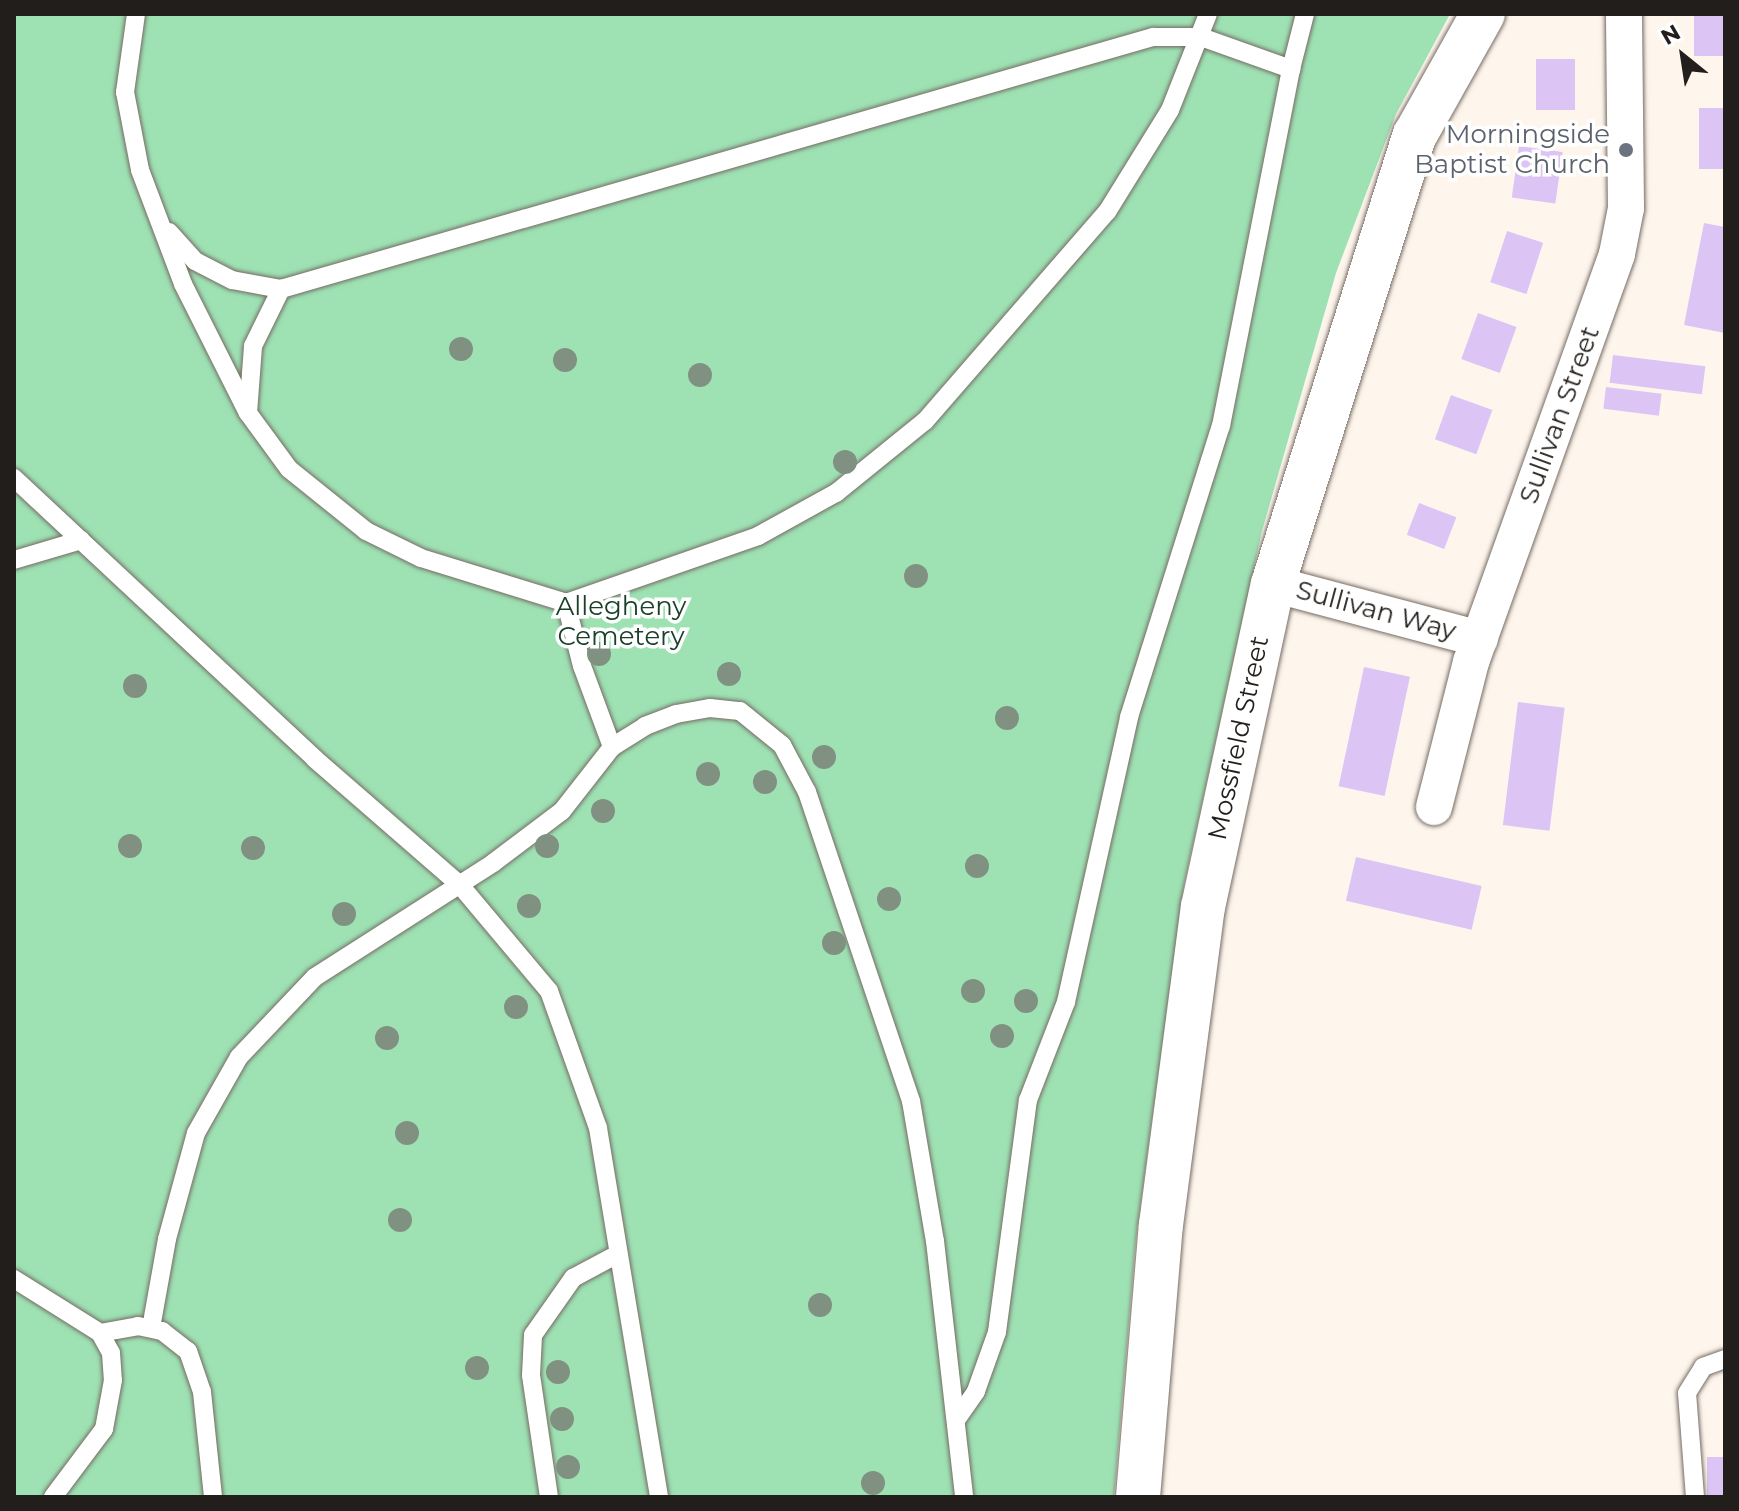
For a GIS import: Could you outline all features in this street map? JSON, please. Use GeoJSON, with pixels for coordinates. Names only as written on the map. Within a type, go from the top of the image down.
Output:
{"type":"FeatureCollection","features":[{"type":"Feature","properties":{"kind":"street","name":"Mossfield Street"},"geometry":{"type":"LineString","coordinates":[[1138,1497],[1161,1225],[1203,907],[1273,584],[1415,135],[1483,14]]}},
{"type":"Feature","properties":{"kind":"street","name":"Sullivan Street"},"geometry":{"type":"LineString","coordinates":[[1434,807],[1480,639],[1617,254],[1626,208],[1624,14]]}},
{"type":"Feature","properties":{"kind":"street","name":"Sullivan Way"},"geometry":{"type":"LineString","coordinates":[[1273,584],[1480,639]]}},
{"type":"Feature","properties":{"kind":"lane"},"geometry":{"type":"LineString","coordinates":[[136,14],[125,92],[140,170],[183,284],[248,413],[289,469],[366,531],[421,558],[566,603],[758,536],[836,493],[925,421],[1107,212],[1170,110],[1208,14]]}},
{"type":"Feature","properties":{"kind":"lane"},"geometry":{"type":"LineString","coordinates":[[956,1420],[976,1391],[997,1332],[1028,1100],[1066,1002],[1129,717],[1221,426],[1291,69],[1305,14]]}},
{"type":"Feature","properties":{"kind":"lane"},"geometry":{"type":"LineString","coordinates":[[162,223],[195,261],[232,280],[281,289],[1153,37],[1201,37],[1291,69]]}},
{"type":"Feature","properties":{"kind":"lane"},"geometry":{"type":"LineString","coordinates":[[248,413],[253,346],[281,289]]}},
{"type":"Feature","properties":{"kind":"lane"},"geometry":{"type":"LineString","coordinates":[[14,478],[315,759],[460,885],[549,991],[566,1027],[598,1128],[616,1255],[659,1497]]}},
{"type":"Feature","properties":{"kind":"lane"},"geometry":{"type":"LineString","coordinates":[[14,560],[81,540]]}},
{"type":"Feature","properties":{"kind":"lane"},"geometry":{"type":"LineString","coordinates":[[566,603],[582,666],[612,747]]}},
{"type":"Feature","properties":{"kind":"lane"},"geometry":{"type":"LineString","coordinates":[[151,1328],[167,1239],[196,1133],[239,1057],[315,977],[460,885],[562,811],[612,747],[645,726],[676,714],[710,708],[740,711],[782,745],[807,792],[911,1101],[935,1241],[964,1497]]}},
{"type":"Feature","properties":{"kind":"lane"},"geometry":{"type":"LineString","coordinates":[[549,1497],[531,1375],[533,1335],[573,1278],[616,1255]]}},
{"type":"Feature","properties":{"kind":"lane"},"geometry":{"type":"LineString","coordinates":[[14,1279],[100,1333],[111,1353],[113,1380],[104,1429],[53,1497]]}},
{"type":"Feature","properties":{"kind":"lane"},"geometry":{"type":"LineString","coordinates":[[100,1333],[151,1328],[188,1351],[202,1392],[213,1497]]}},
{"type":"Feature","properties":{"kind":"lane"},"geometry":{"type":"LineString","coordinates":[[1695,1497],[1687,1393],[1703,1367],[1725,1359]]}},
{"type":"Feature","properties":{"kind":"green space","name":"Allegheny Cemetery"},"geometry":{"type":"Polygon","coordinates":[[[14,14],[1450,14],[1396,114],[1336,273],[1262,531],[1184,885],[1136,1238],[1114,1497],[14,1497],[14,14]]]}},
{"type":"Feature","properties":{"kind":"building"},"geometry":{"type":"Polygon","coordinates":[[[1694,14],[1725,14],[1725,56],[1694,56],[1694,14]]]}},
{"type":"Feature","properties":{"kind":"building"},"geometry":{"type":"Polygon","coordinates":[[[1536,59],[1575,59],[1575,110],[1536,110],[1536,59]]]}},
{"type":"Feature","properties":{"kind":"building"},"geometry":{"type":"Polygon","coordinates":[[[1699,108],[1725,108],[1725,169],[1699,169],[1699,108]]]}},
{"type":"Feature","properties":{"kind":"building"},"geometry":{"type":"Polygon","coordinates":[[[1519,146],[1563,152],[1555,204],[1512,197],[1519,146]]]}},
{"type":"Feature","properties":{"kind":"building"},"geometry":{"type":"Polygon","coordinates":[[[1704,223],[1725,227],[1725,333],[1684,325],[1704,223]]]}},
{"type":"Feature","properties":{"kind":"building"},"geometry":{"type":"Polygon","coordinates":[[[1507,231],[1543,243],[1526,294],[1490,282],[1507,231]]]}},
{"type":"Feature","properties":{"kind":"building"},"geometry":{"type":"Polygon","coordinates":[[[1478,313],[1517,327],[1500,373],[1461,359],[1478,313]]]}},
{"type":"Feature","properties":{"kind":"building"},"geometry":{"type":"Polygon","coordinates":[[[1613,355],[1705,366],[1702,394],[1610,383],[1613,355]]]}},
{"type":"Feature","properties":{"kind":"building"},"geometry":{"type":"Polygon","coordinates":[[[1606,387],[1662,394],[1659,416],[1603,409],[1606,387]]]}},
{"type":"Feature","properties":{"kind":"building"},"geometry":{"type":"Polygon","coordinates":[[[1451,395],[1492,410],[1476,454],[1435,439],[1451,395]]]}},
{"type":"Feature","properties":{"kind":"building"},"geometry":{"type":"Polygon","coordinates":[[[1419,503],[1456,517],[1444,549],[1407,535],[1419,503]]]}},
{"type":"Feature","properties":{"kind":"building"},"geometry":{"type":"Polygon","coordinates":[[[1364,667],[1410,677],[1385,796],[1339,786],[1364,667]]]}},
{"type":"Feature","properties":{"kind":"building"},"geometry":{"type":"Polygon","coordinates":[[[1518,702],[1565,708],[1550,831],[1503,825],[1518,702]]]}},
{"type":"Feature","properties":{"kind":"building"},"geometry":{"type":"Polygon","coordinates":[[[1356,857],[1482,886],[1472,930],[1346,901],[1356,857]]]}},
{"type":"Feature","properties":{"kind":"building"},"geometry":{"type":"Polygon","coordinates":[[[1707,1457],[1725,1457],[1725,1495],[1707,1495],[1707,1457]]]}},
{"type":"Feature","properties":{"kind":"place","name":"Morningside Baptist Church"},"geometry":{"type":"Point","coordinates":[1626,150]}}]}
